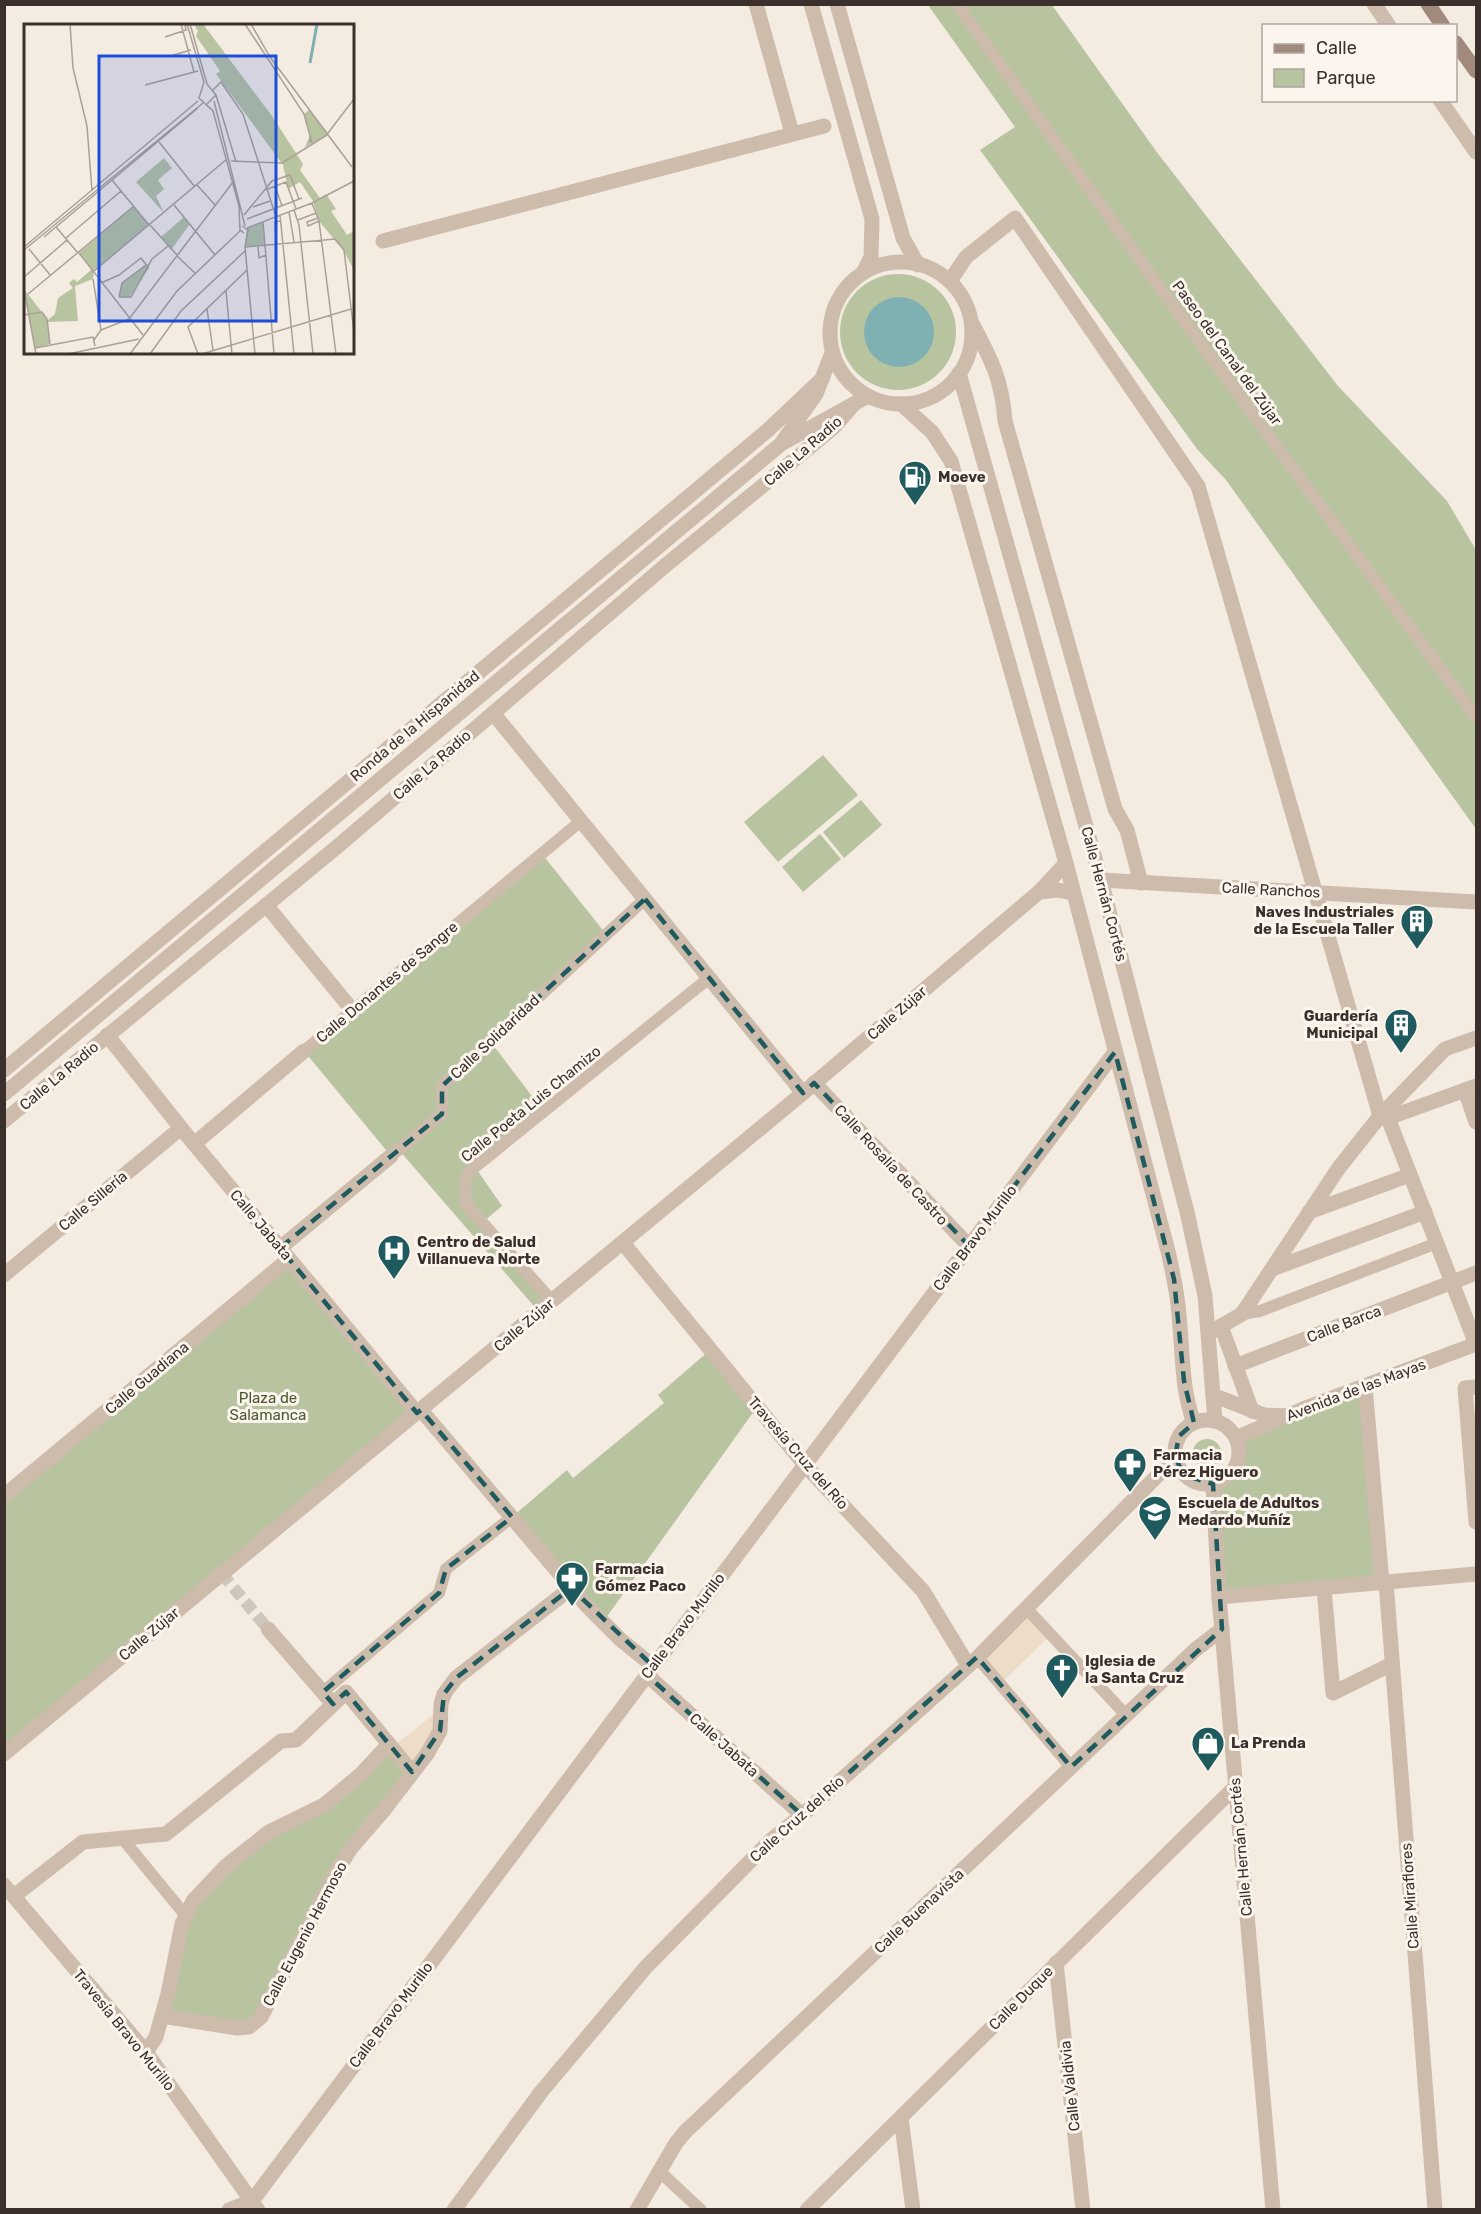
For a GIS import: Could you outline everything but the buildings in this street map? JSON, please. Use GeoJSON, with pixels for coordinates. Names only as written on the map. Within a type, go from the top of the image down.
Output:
{"type":"FeatureCollection","features":[{"type":"Feature","properties":{"kind":"main road"},"geometry":{"type":"LineString","coordinates":[[1428,4],[1442,24]]}},
{"type":"Feature","properties":{"kind":"main road"},"geometry":{"type":"LineString","coordinates":[[1457,46],[1476,71]]}},
{"type":"Feature","properties":{"kind":"street"},"geometry":{"type":"LineString","coordinates":[[756,4],[792,133]]}},
{"type":"Feature","properties":{"kind":"street"},"geometry":{"type":"LineString","coordinates":[[811,4],[872,219],[872,257],[863,273]]}},
{"type":"Feature","properties":{"kind":"street"},"geometry":{"type":"LineString","coordinates":[[837,4],[903,238],[918,265]]}},
{"type":"Feature","properties":{"kind":"street","name":"Paseo del Canal del Zújar"},"geometry":{"type":"LineString","coordinates":[[957,4],[1163,291],[1476,717]]}},
{"type":"Feature","properties":{"kind":"street"},"geometry":{"type":"LineString","coordinates":[[1374,4],[1388,24]]}},
{"type":"Feature","properties":{"kind":"street"},"geometry":{"type":"LineString","coordinates":[[1441,102],[1476,152]]}},
{"type":"Feature","properties":{"kind":"street"},"geometry":{"type":"LineString","coordinates":[[383,241],[824,126]]}},
{"type":"Feature","properties":{"kind":"street"},"geometry":{"type":"LineString","coordinates":[[950,281],[966,257],[1015,218],[1198,486],[1384,1117],[1410,1174],[1476,1344]]}},
{"type":"Feature","properties":{"kind":"street"},"geometry":{"type":"LineString","coordinates":[[972,323],[972,344],[966,363],[946,388],[925,400],[901,404],[861,400],[840,370],[832,353],[830,330],[834,308],[845,288],[863,273],[884,264],[906,262],[930,268],[950,281],[965,300],[972,323],[992,359],[1000,382],[1005,421],[1115,809],[1126,830],[1141,883]]}},
{"type":"Feature","properties":{"kind":"street","name":"Ronda de la Hispanidad"},"geometry":{"type":"LineString","coordinates":[[781,444],[816,394],[832,353]]}},
{"type":"Feature","properties":{"kind":"street","name":"Calle Hernán Cortés"},"geometry":{"type":"LineString","coordinates":[[959,373],[1101,880],[1188,1216],[1205,1296],[1215,1330],[1215,1421]]}},
{"type":"Feature","properties":{"kind":"street","name":"Ronda de la Hispanidad"},"geometry":{"type":"LineString","coordinates":[[4,1070],[768,430],[822,379]]}},
{"type":"Feature","properties":{"kind":"street","name":"Ronda de la Hispanidad"},"geometry":{"type":"LineString","coordinates":[[4,1094],[781,444],[861,400]]}},
{"type":"Feature","properties":{"kind":"street","name":"Calle La Radio"},"geometry":{"type":"LineString","coordinates":[[4,1121],[338,846],[666,565],[833,428],[861,400]]}},
{"type":"Feature","properties":{"kind":"street","name":"Calle Hernán Cortés"},"geometry":{"type":"LineString","coordinates":[[901,404],[932,432],[951,461],[1066,863],[1172,1267],[1179,1314],[1184,1381],[1188,1407],[1194,1423]]}},
{"type":"Feature","properties":{"kind":"street","name":"Calle Rosalía de Castro"},"geometry":{"type":"LineString","coordinates":[[493,713],[709,978],[808,1088],[969,1246]]}},
{"type":"Feature","properties":{"kind":"street","name":"Calle Donantes de Sangre"},"geometry":{"type":"LineString","coordinates":[[194,1144],[581,821]]}},
{"type":"Feature","properties":{"kind":"street","name":"Calle Zújar"},"geometry":{"type":"LineString","coordinates":[[4,1754],[808,1088],[1039,891],[1066,863]]}},
{"type":"Feature","properties":{"kind":"street","name":"Calle Ranchos"},"geometry":{"type":"LineString","coordinates":[[1101,880],[1476,902]]}},
{"type":"Feature","properties":{"kind":"street"},"geometry":{"type":"LineString","coordinates":[[1039,891],[1058,890],[1073,893]]}},
{"type":"Feature","properties":{"kind":"street","name":"Calle Solidaridad"},"geometry":{"type":"LineString","coordinates":[[284,1253],[391,1156],[442,1114],[442,1086],[645,899]]}},
{"type":"Feature","properties":{"kind":"street"},"geometry":{"type":"LineString","coordinates":[[266,905],[353,1011]]}},
{"type":"Feature","properties":{"kind":"street","name":"Calle Poeta Luis Chamizo"},"geometry":{"type":"LineString","coordinates":[[552,1301],[466,1204],[465,1181],[475,1167],[709,978]]}},
{"type":"Feature","properties":{"kind":"street","name":"Calle Jabata"},"geometry":{"type":"LineString","coordinates":[[107,1035],[284,1253],[572,1588],[650,1671],[802,1815]]}},
{"type":"Feature","properties":{"kind":"street"},"geometry":{"type":"LineString","coordinates":[[1242,1314],[1338,1169],[1445,1049],[1476,1038]]}},
{"type":"Feature","properties":{"kind":"street","name":"Calle Bravo Murillo"},"geometry":{"type":"LineString","coordinates":[[255,2205],[650,1671],[1115,1052]]}},
{"type":"Feature","properties":{"kind":"street"},"geometry":{"type":"LineString","coordinates":[[1384,1117],[1471,1088],[1476,1122]]}},
{"type":"Feature","properties":{"kind":"street","name":"Calle Sillería"},"geometry":{"type":"LineString","coordinates":[[4,1275],[181,1128]]}},
{"type":"Feature","properties":{"kind":"street"},"geometry":{"type":"LineString","coordinates":[[1309,1212],[1410,1174]]}},
{"type":"Feature","properties":{"kind":"street"},"geometry":{"type":"LineString","coordinates":[[1272,1269],[1425,1212]]}},
{"type":"Feature","properties":{"kind":"street","name":"Travesía Cruz del Río"},"geometry":{"type":"LineString","coordinates":[[623,1242],[805,1465],[923,1591],[973,1661]]}},
{"type":"Feature","properties":{"kind":"street"},"geometry":{"type":"LineString","coordinates":[[1252,1411],[1235,1366],[1215,1330],[1242,1314],[1260,1311],[1437,1244]]}},
{"type":"Feature","properties":{"kind":"street","name":"Calle Guadiana"},"geometry":{"type":"LineString","coordinates":[[4,1496],[284,1253]]}},
{"type":"Feature","properties":{"kind":"street","name":"Calle Barca"},"geometry":{"type":"LineString","coordinates":[[1235,1366],[1476,1273]]}},
{"type":"Feature","properties":{"kind":"street","name":"Avenida de las Mayas"},"geometry":{"type":"LineString","coordinates":[[1236,1438],[1476,1344]]}},
{"type":"Feature","properties":{"kind":"street","name":"Calle Miraflores"},"geometry":{"type":"LineString","coordinates":[[1365,1386],[1392,1664],[1435,2210]]}},
{"type":"Feature","properties":{"kind":"street"},"geometry":{"type":"LineString","coordinates":[[1476,1387],[1465,1388],[1476,1522]]}},
{"type":"Feature","properties":{"kind":"street"},"geometry":{"type":"LineString","coordinates":[[1215,1396],[1264,1415],[1288,1416]]}},
{"type":"Feature","properties":{"kind":"street"},"geometry":{"type":"LineString","coordinates":[[1204,1420],[1215,1421],[1225,1425],[1236,1438],[1240,1454],[1238,1464],[1232,1474],[1213,1485],[1203,1485],[1184,1475],[1176,1461],[1175,1446],[1185,1428],[1204,1420]]}},
{"type":"Feature","properties":{"kind":"street","name":"Calle Cruz del Río"},"geometry":{"type":"LineString","coordinates":[[454,2210],[541,2092],[646,1966],[771,1840],[802,1815],[973,1661],[1159,1474],[1176,1461]]}},
{"type":"Feature","properties":{"kind":"street","name":"Calle Hernán Cortés"},"geometry":{"type":"LineString","coordinates":[[1213,1485],[1219,1598],[1273,2210]]}},
{"type":"Feature","properties":{"kind":"street"},"geometry":{"type":"LineString","coordinates":[[9,1890],[83,1842],[166,1834],[281,1741],[296,1740],[328,1698],[439,1593],[446,1569],[512,1517]]}},
{"type":"Feature","properties":{"kind":"street"},"geometry":{"type":"LineString","coordinates":[[1219,1598],[1476,1574]]}},
{"type":"Feature","properties":{"kind":"street","name":"Calle Eugenio Hermoso"},"geometry":{"type":"LineString","coordinates":[[162,2016],[237,2028],[249,2027],[261,2017],[336,1872],[351,1848],[427,1754],[440,1731],[440,1710],[444,1694],[456,1678],[572,1588]]}},
{"type":"Feature","properties":{"kind":"street"},"geometry":{"type":"LineString","coordinates":[[1324,1588],[1333,1693],[1392,1664]]}},
{"type":"Feature","properties":{"kind":"street"},"geometry":{"type":"LineString","coordinates":[[1026,1608],[1126,1715]]}},
{"type":"Feature","properties":{"kind":"street"},"geometry":{"type":"LineString","coordinates":[[268,1629],[328,1698]]}},
{"type":"Feature","properties":{"kind":"street","name":"Calle Buenavista"},"geometry":{"type":"LineString","coordinates":[[637,2210],[685,2132],[1195,1650],[1222,1629]]}},
{"type":"Feature","properties":{"kind":"street"},"geometry":{"type":"LineString","coordinates":[[973,1661],[1071,1767]]}},
{"type":"Feature","properties":{"kind":"street"},"geometry":{"type":"LineString","coordinates":[[328,1698],[346,1692],[412,1772]]}},
{"type":"Feature","properties":{"kind":"street"},"geometry":{"type":"LineString","coordinates":[[146,2052],[156,2037],[168,1994],[182,1924],[193,1901],[226,1866],[269,1832],[324,1805],[360,1775],[389,1744]]}},
{"type":"Feature","properties":{"kind":"street","name":"Calle Duque"},"geometry":{"type":"LineString","coordinates":[[807,2210],[1235,1787]]}},
{"type":"Feature","properties":{"kind":"street"},"geometry":{"type":"LineString","coordinates":[[122,1838],[186,1916]]}},
{"type":"Feature","properties":{"kind":"street","name":"Travesía Bravo Murillo"},"geometry":{"type":"LineString","coordinates":[[9,1890],[146,2052],[255,2205]]}},
{"type":"Feature","properties":{"kind":"street","name":"Calle Valdivia"},"geometry":{"type":"LineString","coordinates":[[1056,1963],[1083,2210]]}},
{"type":"Feature","properties":{"kind":"street"},"geometry":{"type":"LineString","coordinates":[[901,2118],[913,2210]]}},
{"type":"Feature","properties":{"kind":"street"},"geometry":{"type":"LineString","coordinates":[[659,2171],[701,2210]]}},
{"type":"Feature","properties":{"kind":"street"},"geometry":{"type":"LineString","coordinates":[[229,2210],[255,2205]]}},
{"type":"Feature","properties":{"kind":"highlighted area"},"geometry":{"type":"Polygon","coordinates":[[[645,899],[803,1093],[814,1083],[969,1246],[1115,1052],[1174,1279],[1184,1381],[1194,1423],[1179,1436],[1175,1457],[1184,1475],[1213,1484],[1222,1629],[1071,1767],[977,1657],[802,1815],[647,1675],[653,1666],[571,1588],[456,1678],[444,1694],[440,1731],[412,1772],[346,1692],[333,1704],[323,1692],[439,1593],[446,1569],[512,1517],[421,1410],[417,1413],[280,1248],[442,1114],[442,1086],[645,899]]]}},
{"type":"Feature","properties":{"kind":"green space"},"geometry":{"type":"Polygon","coordinates":[[[928,5],[1052,5],[1156,151],[1338,386],[1447,501],[1476,550],[1476,829],[1226,480],[1197,449],[980,150],[1015,127],[928,5]]]}},
{"type":"Feature","properties":{"kind":"green space"},"geometry":{"type":"Polygon","coordinates":[[[898,274],[920,279],[939,291],[951,310],[956,332],[951,354],[939,373],[920,385],[898,390],[876,385],[857,373],[845,354],[840,332],[845,310],[857,291],[876,279],[898,274]]]}},
{"type":"Feature","properties":{"kind":"green space"},"geometry":{"type":"Polygon","coordinates":[[[823,755],[858,795],[778,862],[744,822],[823,755]]]}},
{"type":"Feature","properties":{"kind":"green space"},"geometry":{"type":"Polygon","coordinates":[[[861,800],[882,825],[844,858],[823,832],[861,800]]]}},
{"type":"Feature","properties":{"kind":"green space"},"geometry":{"type":"Polygon","coordinates":[[[820,834],[841,859],[803,892],[782,867],[820,834]]]}},
{"type":"Feature","properties":{"kind":"green space"},"geometry":{"type":"Polygon","coordinates":[[[542,854],[606,934],[490,1041],[544,1112],[475,1167],[502,1206],[483,1222],[552,1301],[539,1312],[399,1150],[391,1156],[304,1051],[542,854]]]}},
{"type":"Feature","properties":{"kind":"green space","name":"Plaza de Salamanca"},"geometry":{"type":"Polygon","coordinates":[[[289,1259],[417,1413],[5,1754],[5,1496],[289,1259]]]}},
{"type":"Feature","properties":{"kind":"green space"},"geometry":{"type":"Polygon","coordinates":[[[710,1350],[757,1407],[603,1622],[512,1517],[567,1470],[573,1478],[664,1403],[658,1395],[710,1350]]]}},
{"type":"Feature","properties":{"kind":"green space"},"geometry":{"type":"Polygon","coordinates":[[[1365,1386],[1382,1583],[1219,1597],[1213,1484],[1226,1478],[1234,1469],[1239,1451],[1238,1443],[1365,1386]]]}},
{"type":"Feature","properties":{"kind":"green space"},"geometry":{"type":"Polygon","coordinates":[[[1207,1439],[1217,1443],[1221,1453],[1217,1463],[1207,1467],[1197,1463],[1193,1453],[1197,1443],[1207,1439]]]}},
{"type":"Feature","properties":{"kind":"green space"},"geometry":{"type":"Polygon","coordinates":[[[389,1744],[412,1772],[351,1848],[249,2027],[162,2016],[182,1924],[226,1866],[324,1805],[389,1744]]]}},
{"type":"Feature","properties":{"kind":"shaded area"},"geometry":{"type":"Polygon","coordinates":[[[1026,1608],[1051,1635],[1000,1684],[977,1657],[1026,1608]]]}},
{"type":"Feature","properties":{"kind":"shaded area"},"geometry":{"type":"Polygon","coordinates":[[[438,1711],[438,1731],[413,1767],[395,1745],[438,1711]]]}},
{"type":"Feature","properties":{"kind":"water"},"geometry":{"type":"Polygon","coordinates":[[[899,297],[912,300],[924,307],[931,319],[934,332],[931,345],[924,357],[912,364],[899,367],[886,364],[874,357],[867,345],[864,332],[867,319],[874,307],[886,300],[899,297]]]}},
{"type":"Feature","properties":{"kind":"tunnel"},"geometry":{"type":"LineString","coordinates":[[222,1574],[268,1629]]}},
{"type":"Feature","properties":{"kind":"place","name":"Moeve"},"geometry":{"type":"Point","coordinates":[915,506]}},
{"type":"Feature","properties":{"kind":"place","name":"Naves Industriales de la Escuela Taller"},"geometry":{"type":"Point","coordinates":[1417,950]}},
{"type":"Feature","properties":{"kind":"place","name":"Guardería Municipal"},"geometry":{"type":"Point","coordinates":[1401,1054]}},
{"type":"Feature","properties":{"kind":"place","name":"Centro de Salud Villanueva Norte"},"geometry":{"type":"Point","coordinates":[394,1280]}},
{"type":"Feature","properties":{"kind":"place","name":"Farmacia Pérez Higuero"},"geometry":{"type":"Point","coordinates":[1130,1493]}},
{"type":"Feature","properties":{"kind":"place","name":"Escuela de Adultos Medardo Muñíz"},"geometry":{"type":"Point","coordinates":[1155,1541]}},
{"type":"Feature","properties":{"kind":"place","name":"Farmacia Gómez Paco"},"geometry":{"type":"Point","coordinates":[572,1607]}},
{"type":"Feature","properties":{"kind":"place","name":"Iglesia de la Santa Cruz"},"geometry":{"type":"Point","coordinates":[1062,1699]}},
{"type":"Feature","properties":{"kind":"place","name":"La Prenda"},"geometry":{"type":"Point","coordinates":[1208,1772]}}]}
